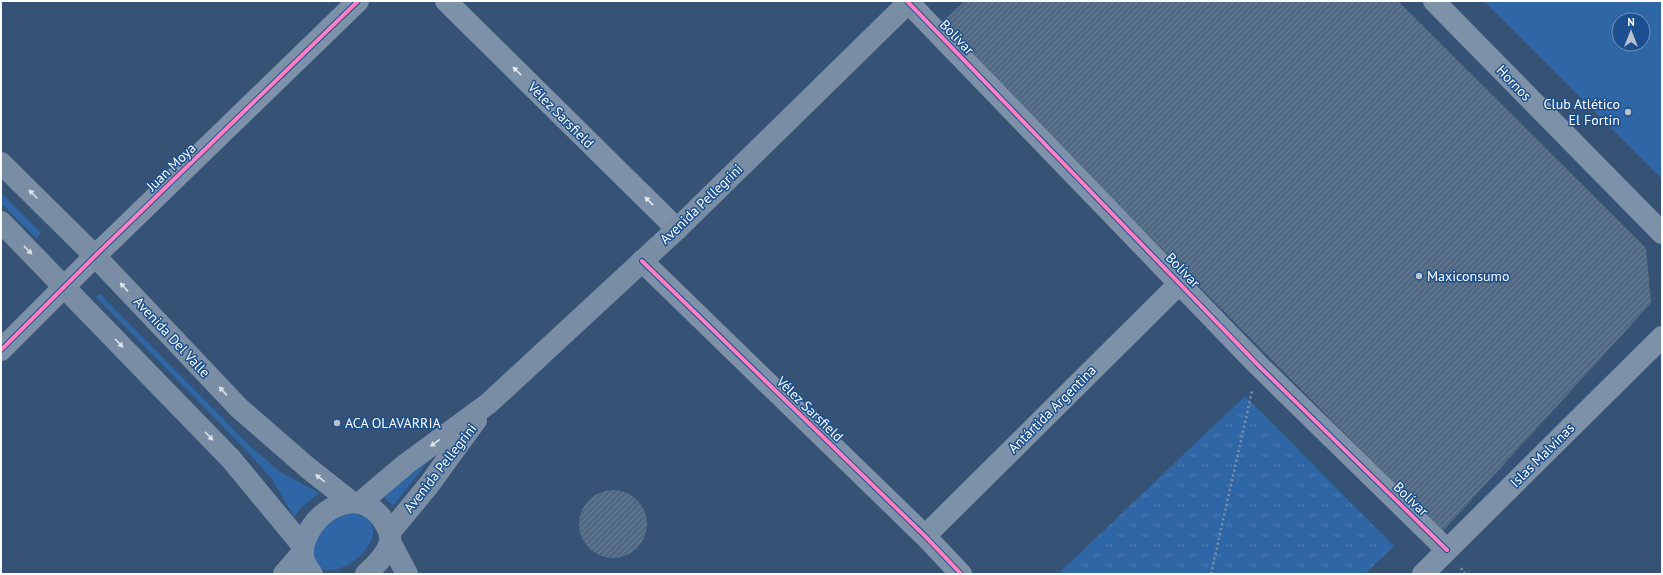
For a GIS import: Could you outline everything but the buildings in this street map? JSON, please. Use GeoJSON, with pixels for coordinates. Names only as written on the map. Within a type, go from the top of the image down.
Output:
{"type":"FeatureCollection","features":[{"type":"Feature","properties":{"kind":"main road","name":"Avenida Pellegrini"},"geometry":{"type":"LineString","coordinates":[[355,502],[489,403],[677,229],[908,1]]}},
{"type":"Feature","properties":{"kind":"main road","name":"Avenida Del Valle"},"geometry":{"type":"LineString","coordinates":[[1,163],[95,256],[240,408],[308,468],[355,502],[381,516],[390,537]]}},
{"type":"Feature","properties":{"kind":"main road"},"geometry":{"type":"LineString","coordinates":[[1,222],[231,459],[302,549],[304,565],[312,574]]}},
{"type":"Feature","properties":{"kind":"main road","name":"Avenida Pellegrini"},"geometry":{"type":"LineString","coordinates":[[366,574],[380,558],[390,537],[489,403]]}},
{"type":"Feature","properties":{"kind":"main road"},"geometry":{"type":"LineString","coordinates":[[284,574],[302,549],[309,529],[323,514],[337,505],[355,502]]}},
{"type":"Feature","properties":{"kind":"main road"},"geometry":{"type":"LineString","coordinates":[[390,537],[407,574]]}},
{"type":"Feature","properties":{"kind":"street","name":"Juan Moya"},"geometry":{"type":"LineString","coordinates":[[1,350],[95,256],[358,1]]}},
{"type":"Feature","properties":{"kind":"street","name":"Vélez Sarsfield"},"geometry":{"type":"LineString","coordinates":[[446,1],[677,229]]}},
{"type":"Feature","properties":{"kind":"street","name":"Bolívar"},"geometry":{"type":"LineString","coordinates":[[908,1],[1258,365],[1447,550]]}},
{"type":"Feature","properties":{"kind":"street","name":"Hornos"},"geometry":{"type":"LineString","coordinates":[[1434,1],[1662,233]]}},
{"type":"Feature","properties":{"kind":"street","name":"Vélez Sarsfield"},"geometry":{"type":"LineString","coordinates":[[642,261],[925,536],[961,574]]}},
{"type":"Feature","properties":{"kind":"street","name":"Antártida Argentina"},"geometry":{"type":"LineString","coordinates":[[925,536],[1180,283]]}},
{"type":"Feature","properties":{"kind":"street","name":"Islas Malvinas"},"geometry":{"type":"LineString","coordinates":[[1423,574],[1662,337]]}},
{"type":"Feature","properties":{"kind":"path"},"geometry":{"type":"LineString","coordinates":[[1212,574],[1258,365]]}},
{"type":"Feature","properties":{"kind":"green space","name":"Club Atlético El Fortín"},"geometry":{"type":"Polygon","coordinates":[[[1484,1],[1662,1],[1662,179],[1484,1]]]}},
{"type":"Feature","properties":{"kind":"green space"},"geometry":{"type":"Polygon","coordinates":[[[1,193],[41,233],[36,238],[1,203],[1,193]]]}},
{"type":"Feature","properties":{"kind":"green space"},"geometry":{"type":"Polygon","coordinates":[[[100,294],[250,446],[279,471],[319,493],[302,507],[294,517],[272,479],[247,451],[96,297],[100,294]]]}},
{"type":"Feature","properties":{"kind":"green space"},"geometry":{"type":"Polygon","coordinates":[[[1245,396],[1394,546],[1365,574],[1058,574],[1245,396]]]}},
{"type":"Feature","properties":{"kind":"green space"},"geometry":{"type":"Polygon","coordinates":[[[429,460],[393,506],[384,497],[429,460]]]}},
{"type":"Feature","properties":{"kind":"green space"},"geometry":{"type":"Polygon","coordinates":[[[345,513],[362,516],[371,523],[373,533],[370,544],[361,555],[350,563],[338,569],[325,570],[315,561],[313,552],[316,537],[332,520],[345,513]]]}},
{"type":"Feature","properties":{"kind":"cycle path"},"geometry":{"type":"LineString","coordinates":[[1,350],[95,256],[358,1]]}},
{"type":"Feature","properties":{"kind":"cycle path"},"geometry":{"type":"LineString","coordinates":[[907,1],[1258,365],[1447,550]]}},
{"type":"Feature","properties":{"kind":"cycle path"},"geometry":{"type":"LineString","coordinates":[[642,261],[925,536],[961,574]]}},
{"type":"Feature","properties":{"kind":"place","name":"Club Atlético El Fortín"},"geometry":{"type":"Point","coordinates":[1628,112]}},
{"type":"Feature","properties":{"kind":"place","name":"Maxiconsumo"},"geometry":{"type":"Point","coordinates":[1419,276]}},
{"type":"Feature","properties":{"kind":"place","name":"ACA OLAVARRIA"},"geometry":{"type":"Point","coordinates":[337,423]}}]}
